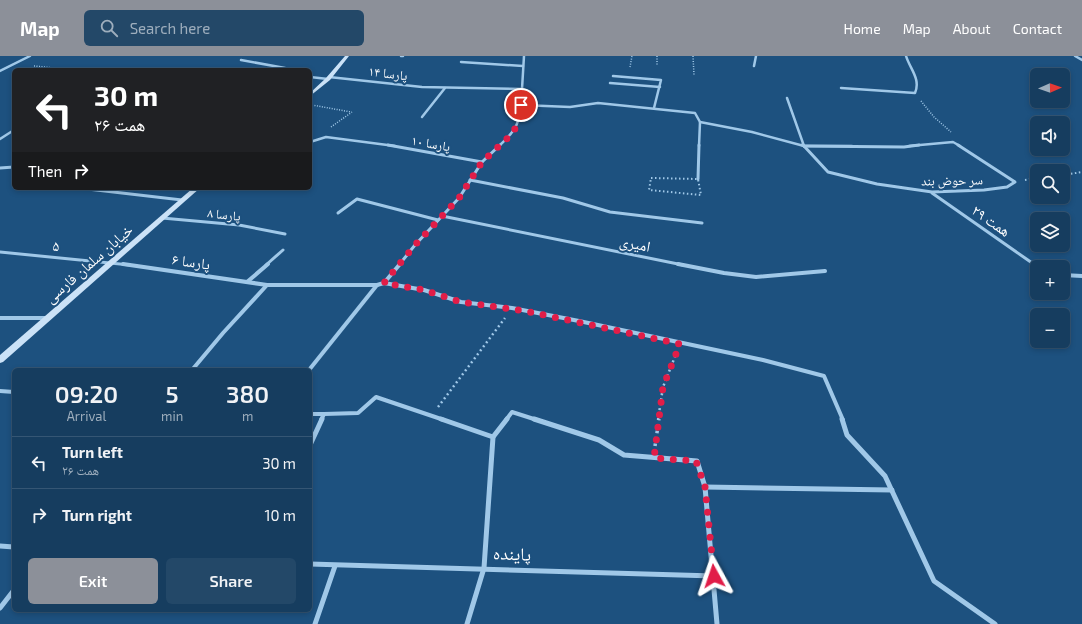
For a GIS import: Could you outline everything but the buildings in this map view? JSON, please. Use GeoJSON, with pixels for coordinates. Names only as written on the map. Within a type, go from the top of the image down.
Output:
{"type":"FeatureCollection","features":[{"type":"Feature","properties":{"kind":"main road"},"geometry":{"type":"LineString","coordinates":[[312,93],[329,78],[347,56]]}},
{"type":"Feature","properties":{"kind":"main road","name":"خیابان سلمان فارسی"},"geometry":{"type":"LineString","coordinates":[[0,360],[194,190]]}},
{"type":"Feature","properties":{"kind":"street"},"geometry":{"type":"LineString","coordinates":[[0,71],[30,56]]}},
{"type":"Feature","properties":{"kind":"street"},"geometry":{"type":"LineString","coordinates":[[524,56],[521,105],[518,124],[511,135],[482,162],[459,198],[415,245],[384,283],[424,290],[461,302],[512,308],[579,321],[680,344],[763,360],[824,376],[840,411],[846,435],[885,476],[934,581],[994,624]]}},
{"type":"Feature","properties":{"kind":"street"},"geometry":{"type":"LineString","coordinates":[[754,66],[756,56]]}},
{"type":"Feature","properties":{"kind":"street"},"geometry":{"type":"LineString","coordinates":[[841,88],[915,93],[918,88],[916,76],[906,56]]}},
{"type":"Feature","properties":{"kind":"street"},"geometry":{"type":"LineString","coordinates":[[1074,56],[1082,60]]}},
{"type":"Feature","properties":{"kind":"street"},"geometry":{"type":"LineString","coordinates":[[242,60],[285,68]]}},
{"type":"Feature","properties":{"kind":"street"},"geometry":{"type":"LineString","coordinates":[[461,62],[523,66]]}},
{"type":"Feature","properties":{"kind":"street"},"geometry":{"type":"LineString","coordinates":[[612,76],[662,80],[654,108]]}},
{"type":"Feature","properties":{"kind":"street","name":"پارسا ۱۴"},"geometry":{"type":"LineString","coordinates":[[312,77],[445,88],[522,89]]}},
{"type":"Feature","properties":{"kind":"street"},"geometry":{"type":"LineString","coordinates":[[610,83],[660,88]]}},
{"type":"Feature","properties":{"kind":"street"},"geometry":{"type":"LineString","coordinates":[[422,117],[445,88]]}},
{"type":"Feature","properties":{"kind":"street"},"geometry":{"type":"LineString","coordinates":[[787,98],[804,146]]}},
{"type":"Feature","properties":{"kind":"street"},"geometry":{"type":"LineString","coordinates":[[521,105],[589,106],[598,103],[695,113],[700,122],[698,179]]}},
{"type":"Feature","properties":{"kind":"street"},"geometry":{"type":"LineString","coordinates":[[700,122],[752,132],[804,146],[904,147],[953,142]]}},
{"type":"Feature","properties":{"kind":"street"},"geometry":{"type":"LineString","coordinates":[[0,139],[12,131]]}},
{"type":"Feature","properties":{"kind":"street","name":"پارسا ۱۰"},"geometry":{"type":"LineString","coordinates":[[312,141],[326,137],[400,147],[482,162]]}},
{"type":"Feature","properties":{"kind":"street","name":"سر حوض بند"},"geometry":{"type":"LineString","coordinates":[[804,146],[828,172],[877,184],[932,192],[999,188],[1007,187],[1015,182],[953,142]]}},
{"type":"Feature","properties":{"kind":"street"},"geometry":{"type":"LineString","coordinates":[[0,168],[12,167]]}},
{"type":"Feature","properties":{"kind":"street"},"geometry":{"type":"LineString","coordinates":[[470,180],[563,198],[610,212],[702,223]]}},
{"type":"Feature","properties":{"kind":"street"},"geometry":{"type":"LineString","coordinates":[[97,190],[182,200]]}},
{"type":"Feature","properties":{"kind":"street","name":"همت ۲۹"},"geometry":{"type":"LineString","coordinates":[[932,192],[1030,261]]}},
{"type":"Feature","properties":{"kind":"street"},"geometry":{"type":"LineString","coordinates":[[338,213],[357,200],[438,220]]}},
{"type":"Feature","properties":{"kind":"street","name":"امیری"},"geometry":{"type":"LineString","coordinates":[[442,216],[724,274],[756,277],[825,271]]}},
{"type":"Feature","properties":{"kind":"street","name":"پارسا ۸"},"geometry":{"type":"LineString","coordinates":[[162,218],[239,225],[285,234]]}},
{"type":"Feature","properties":{"kind":"street"},"geometry":{"type":"LineString","coordinates":[[247,282],[283,250]]}},
{"type":"Feature","properties":{"kind":"street","name":"۵"},"geometry":{"type":"LineString","coordinates":[[0,252],[111,262]]}},
{"type":"Feature","properties":{"kind":"street","name":"پارسا ۶"},"geometry":{"type":"LineString","coordinates":[[111,262],[267,285],[377,285],[384,283]]}},
{"type":"Feature","properties":{"kind":"street"},"geometry":{"type":"LineString","coordinates":[[1070,275],[1082,276]]}},
{"type":"Feature","properties":{"kind":"street"},"geometry":{"type":"LineString","coordinates":[[194,368],[222,333],[267,285]]}},
{"type":"Feature","properties":{"kind":"street"},"geometry":{"type":"LineString","coordinates":[[311,368],[377,285]]}},
{"type":"Feature","properties":{"kind":"street"},"geometry":{"type":"LineString","coordinates":[[0,318],[48,318]]}},
{"type":"Feature","properties":{"kind":"street"},"geometry":{"type":"LineString","coordinates":[[0,391],[12,392]]}},
{"type":"Feature","properties":{"kind":"street"},"geometry":{"type":"LineString","coordinates":[[312,414],[358,413],[376,397],[493,437]]}},
{"type":"Feature","properties":{"kind":"street"},"geometry":{"type":"LineString","coordinates":[[467,624],[484,568],[493,437],[512,412],[599,440],[624,455],[696,461],[705,487],[717,624]]}},
{"type":"Feature","properties":{"kind":"street"},"geometry":{"type":"LineString","coordinates":[[312,441],[324,414]]}},
{"type":"Feature","properties":{"kind":"street"},"geometry":{"type":"LineString","coordinates":[[705,487],[892,490]]}},
{"type":"Feature","properties":{"kind":"street"},"geometry":{"type":"LineString","coordinates":[[0,546],[12,547]]}},
{"type":"Feature","properties":{"kind":"street","name":"پاینده"},"geometry":{"type":"LineString","coordinates":[[312,564],[335,566],[484,568],[714,576]]}},
{"type":"Feature","properties":{"kind":"street"},"geometry":{"type":"LineString","coordinates":[[315,624],[335,566]]}},
{"type":"Feature","properties":{"kind":"street"},"geometry":{"type":"LineString","coordinates":[[0,608],[12,593]]}},
{"type":"Feature","properties":{"kind":"path"},"geometry":{"type":"LineString","coordinates":[[630,69],[632,56]]}},
{"type":"Feature","properties":{"kind":"path"},"geometry":{"type":"LineString","coordinates":[[657,56],[657,66]]}},
{"type":"Feature","properties":{"kind":"path"},"geometry":{"type":"LineString","coordinates":[[692,56],[694,75]]}},
{"type":"Feature","properties":{"kind":"path"},"geometry":{"type":"LineString","coordinates":[[14,64],[54,68]]}},
{"type":"Feature","properties":{"kind":"path"},"geometry":{"type":"LineString","coordinates":[[915,93],[934,117],[954,135],[953,142]]}},
{"type":"Feature","properties":{"kind":"path"},"geometry":{"type":"LineString","coordinates":[[312,105],[352,112]]}},
{"type":"Feature","properties":{"kind":"path"},"geometry":{"type":"LineString","coordinates":[[1070,174],[1082,172]]}},
{"type":"Feature","properties":{"kind":"path"},"geometry":{"type":"LineString","coordinates":[[651,178],[698,179],[701,195],[649,190],[651,178]]}},
{"type":"Feature","properties":{"kind":"path"},"geometry":{"type":"LineString","coordinates":[[432,416],[512,308]]}},
{"type":"Feature","properties":{"kind":"path"},"geometry":{"type":"LineString","coordinates":[[654,458],[663,387],[680,344]]}},
{"type":"Feature","properties":{"kind":"route"},"geometry":{"type":"LineString","coordinates":[[521,105],[518,124],[511,135],[482,162],[459,198],[415,245],[384,283],[424,290],[461,302],[512,308],[579,321],[680,344],[663,387],[654,458],[696,461],[705,487],[714,576]]}}]}
